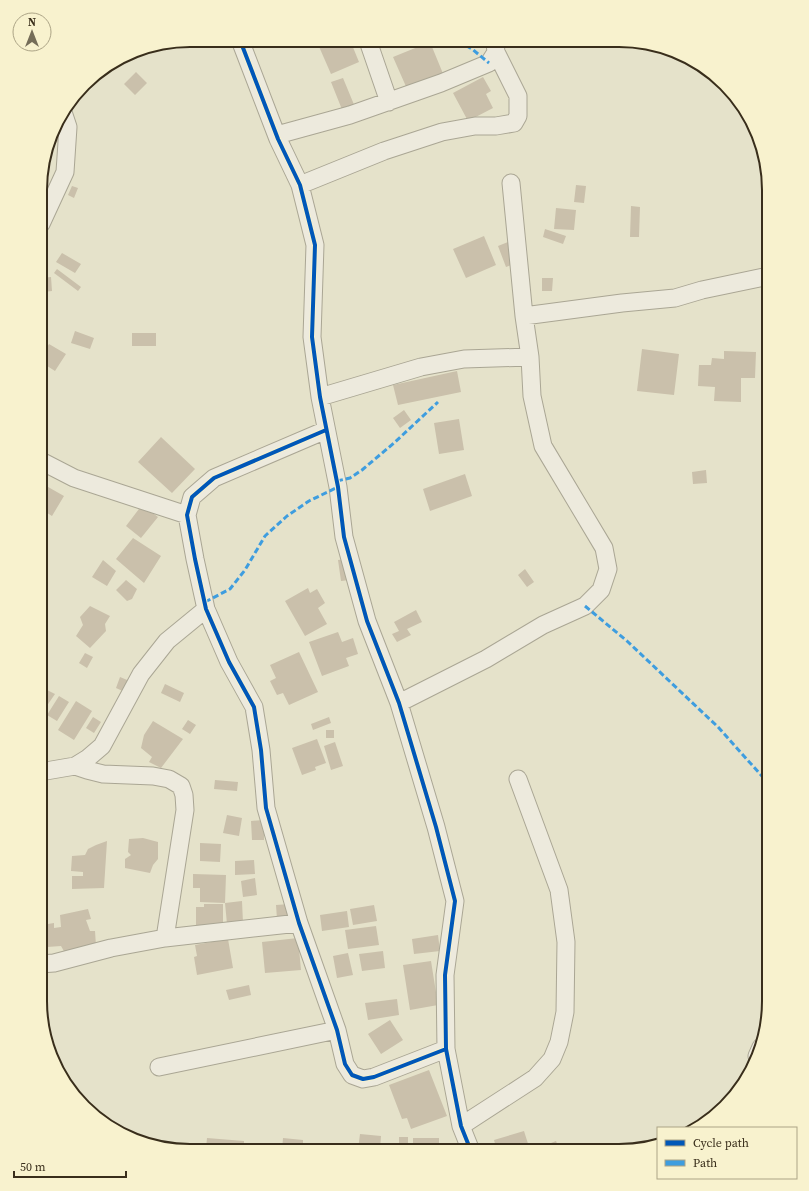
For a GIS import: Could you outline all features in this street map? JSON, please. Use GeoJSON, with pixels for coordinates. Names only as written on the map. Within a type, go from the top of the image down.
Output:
{"type":"FeatureCollection","features":[{"type":"Feature","properties":{"kind":"street"},"geometry":{"type":"LineString","coordinates":[[243,47],[277,135],[300,185],[315,245],[312,336],[320,397],[338,487],[344,537],[367,621],[399,703],[436,827],[455,901],[445,975],[446,1049],[461,1126],[468,1144]]}},
{"type":"Feature","properties":{"kind":"street"},"geometry":{"type":"LineString","coordinates":[[370,47],[389,102]]}},
{"type":"Feature","properties":{"kind":"street"},"geometry":{"type":"LineString","coordinates":[[277,135],[350,115],[441,83],[489,63],[495,47]]}},
{"type":"Feature","properties":{"kind":"street"},"geometry":{"type":"LineString","coordinates":[[300,185],[384,151],[442,132],[475,126],[496,126],[514,123],[518,116],[518,96],[495,47]]}},
{"type":"Feature","properties":{"kind":"street"},"geometry":{"type":"LineString","coordinates":[[47,211],[65,172],[68,127],[65,119]]}},
{"type":"Feature","properties":{"kind":"street"},"geometry":{"type":"LineString","coordinates":[[399,703],[486,660],[543,625],[585,606],[601,590],[608,569],[604,548],[544,446],[532,396],[530,357],[524,316],[511,183]]}},
{"type":"Feature","properties":{"kind":"street"},"geometry":{"type":"LineString","coordinates":[[524,316],[622,303],[675,298],[702,290],[762,277]]}},
{"type":"Feature","properties":{"kind":"street"},"geometry":{"type":"LineString","coordinates":[[320,397],[421,367],[464,359],[530,357]]}},
{"type":"Feature","properties":{"kind":"street"},"geometry":{"type":"LineString","coordinates":[[326,430],[214,478],[192,497],[187,515],[195,559],[206,610],[229,662],[254,707],[261,750],[266,808],[299,923],[337,1030],[345,1064],[352,1075],[363,1079],[374,1077],[446,1049]]}},
{"type":"Feature","properties":{"kind":"street"},"geometry":{"type":"LineString","coordinates":[[47,464],[74,478],[187,515]]}},
{"type":"Feature","properties":{"kind":"street"},"geometry":{"type":"LineString","coordinates":[[47,771],[75,766],[88,758],[102,746],[141,674],[167,641],[206,610]]}},
{"type":"Feature","properties":{"kind":"street"},"geometry":{"type":"LineString","coordinates":[[75,766],[103,774],[153,776],[169,779],[181,786],[184,795],[184,810],[165,938]]}},
{"type":"Feature","properties":{"kind":"street"},"geometry":{"type":"LineString","coordinates":[[461,1126],[535,1078],[552,1059],[559,1042],[564,1012],[566,942],[559,890],[518,779]]}},
{"type":"Feature","properties":{"kind":"street"},"geometry":{"type":"LineString","coordinates":[[47,964],[111,948],[165,938],[299,923]]}},
{"type":"Feature","properties":{"kind":"street"},"geometry":{"type":"LineString","coordinates":[[159,1067],[337,1030]]}},
{"type":"Feature","properties":{"kind":"building"},"geometry":{"type":"Polygon","coordinates":[[[319,47],[353,47],[359,62],[331,74],[319,47]]]}},
{"type":"Feature","properties":{"kind":"building"},"geometry":{"type":"Polygon","coordinates":[[[418,47],[432,47],[444,76],[408,91],[393,57],[418,47]]]}},
{"type":"Feature","properties":{"kind":"building"},"geometry":{"type":"Polygon","coordinates":[[[136,72],[147,83],[135,95],[124,84],[136,72]]]}},
{"type":"Feature","properties":{"kind":"building"},"geometry":{"type":"Polygon","coordinates":[[[483,77],[491,91],[486,94],[493,108],[468,121],[453,93],[483,77]]]}},
{"type":"Feature","properties":{"kind":"building"},"geometry":{"type":"Polygon","coordinates":[[[343,78],[355,107],[343,112],[331,82],[343,78]]]}},
{"type":"Feature","properties":{"kind":"building"},"geometry":{"type":"Polygon","coordinates":[[[60,130],[65,135],[55,144],[60,130]]]}},
{"type":"Feature","properties":{"kind":"building"},"geometry":{"type":"Polygon","coordinates":[[[576,185],[586,186],[584,203],[574,202],[576,185]]]}},
{"type":"Feature","properties":{"kind":"building"},"geometry":{"type":"Polygon","coordinates":[[[72,186],[78,188],[74,198],[68,195],[72,186]]]}},
{"type":"Feature","properties":{"kind":"building"},"geometry":{"type":"Polygon","coordinates":[[[631,206],[640,207],[639,237],[630,237],[631,206]]]}},
{"type":"Feature","properties":{"kind":"building"},"geometry":{"type":"Polygon","coordinates":[[[556,208],[576,210],[574,230],[554,229],[556,208]]]}},
{"type":"Feature","properties":{"kind":"building"},"geometry":{"type":"Polygon","coordinates":[[[545,229],[566,236],[563,244],[543,237],[545,229]]]}},
{"type":"Feature","properties":{"kind":"building"},"geometry":{"type":"Polygon","coordinates":[[[484,236],[496,265],[466,278],[453,249],[484,236]]]}},
{"type":"Feature","properties":{"kind":"building"},"geometry":{"type":"Polygon","coordinates":[[[508,242],[516,263],[506,267],[498,246],[508,242]]]}},
{"type":"Feature","properties":{"kind":"building"},"geometry":{"type":"Polygon","coordinates":[[[62,253],[81,264],[75,273],[56,262],[62,253]]]}},
{"type":"Feature","properties":{"kind":"building"},"geometry":{"type":"Polygon","coordinates":[[[57,269],[81,287],[78,291],[54,273],[57,269]]]}},
{"type":"Feature","properties":{"kind":"building"},"geometry":{"type":"Polygon","coordinates":[[[47,277],[51,277],[52,291],[47,292],[47,277]]]}},
{"type":"Feature","properties":{"kind":"building"},"geometry":{"type":"Polygon","coordinates":[[[542,278],[553,278],[552,291],[542,291],[542,278]]]}},
{"type":"Feature","properties":{"kind":"building"},"geometry":{"type":"Polygon","coordinates":[[[75,331],[94,338],[90,349],[71,343],[75,331]]]}},
{"type":"Feature","properties":{"kind":"building"},"geometry":{"type":"Polygon","coordinates":[[[132,333],[156,333],[156,346],[132,346],[132,333]]]}},
{"type":"Feature","properties":{"kind":"building"},"geometry":{"type":"Polygon","coordinates":[[[49,344],[66,354],[55,371],[47,366],[47,347],[49,344]]]}},
{"type":"Feature","properties":{"kind":"building"},"geometry":{"type":"Polygon","coordinates":[[[642,349],[679,354],[674,395],[637,391],[642,349]]]}},
{"type":"Feature","properties":{"kind":"building"},"geometry":{"type":"Polygon","coordinates":[[[724,351],[756,352],[755,378],[741,378],[741,402],[714,401],[715,387],[698,386],[699,365],[711,365],[712,358],[724,359],[724,351]]]}},
{"type":"Feature","properties":{"kind":"building"},"geometry":{"type":"Polygon","coordinates":[[[457,371],[461,392],[398,405],[393,385],[457,371]]]}},
{"type":"Feature","properties":{"kind":"building"},"geometry":{"type":"Polygon","coordinates":[[[404,410],[411,420],[400,428],[393,418],[404,410]]]}},
{"type":"Feature","properties":{"kind":"building"},"geometry":{"type":"Polygon","coordinates":[[[459,419],[464,450],[439,454],[434,423],[459,419]]]}},
{"type":"Feature","properties":{"kind":"building"},"geometry":{"type":"Polygon","coordinates":[[[161,437],[195,469],[172,493],[138,462],[161,437]]]}},
{"type":"Feature","properties":{"kind":"building"},"geometry":{"type":"Polygon","coordinates":[[[706,470],[707,483],[693,484],[692,472],[706,470]]]}},
{"type":"Feature","properties":{"kind":"building"},"geometry":{"type":"Polygon","coordinates":[[[465,474],[472,496],[430,511],[423,489],[465,474]]]}},
{"type":"Feature","properties":{"kind":"building"},"geometry":{"type":"Polygon","coordinates":[[[47,486],[64,496],[52,516],[47,513],[47,486]]]}},
{"type":"Feature","properties":{"kind":"building"},"geometry":{"type":"Polygon","coordinates":[[[142,505],[158,517],[141,538],[126,526],[142,505]]]}},
{"type":"Feature","properties":{"kind":"building"},"geometry":{"type":"Polygon","coordinates":[[[133,538],[161,556],[144,583],[116,559],[133,538]]]}},
{"type":"Feature","properties":{"kind":"building"},"geometry":{"type":"Polygon","coordinates":[[[347,559],[350,580],[341,581],[338,560],[347,559]]]}},
{"type":"Feature","properties":{"kind":"building"},"geometry":{"type":"Polygon","coordinates":[[[103,560],[116,571],[107,586],[92,577],[103,560]]]}},
{"type":"Feature","properties":{"kind":"building"},"geometry":{"type":"Polygon","coordinates":[[[525,569],[534,582],[527,587],[518,575],[525,569]]]}},
{"type":"Feature","properties":{"kind":"building"},"geometry":{"type":"Polygon","coordinates":[[[126,580],[137,589],[132,599],[127,601],[116,590],[126,580]]]}},
{"type":"Feature","properties":{"kind":"building"},"geometry":{"type":"Polygon","coordinates":[[[308,588],[310,593],[317,589],[325,603],[318,608],[327,624],[305,636],[285,601],[308,588]]]}},
{"type":"Feature","properties":{"kind":"building"},"geometry":{"type":"Polygon","coordinates":[[[90,606],[110,616],[105,624],[106,631],[90,648],[76,636],[83,625],[80,617],[90,606]]]}},
{"type":"Feature","properties":{"kind":"building"},"geometry":{"type":"Polygon","coordinates":[[[416,610],[422,622],[407,629],[411,635],[397,642],[392,634],[399,631],[394,622],[416,610]]]}},
{"type":"Feature","properties":{"kind":"building"},"geometry":{"type":"Polygon","coordinates":[[[338,632],[342,642],[353,638],[358,654],[346,658],[349,666],[322,676],[309,642],[338,632]]]}},
{"type":"Feature","properties":{"kind":"building"},"geometry":{"type":"Polygon","coordinates":[[[299,652],[318,692],[289,705],[283,693],[277,695],[270,681],[276,678],[270,665],[299,652]]]}},
{"type":"Feature","properties":{"kind":"building"},"geometry":{"type":"Polygon","coordinates":[[[85,653],[93,657],[87,668],[79,663],[85,653]]]}},
{"type":"Feature","properties":{"kind":"building"},"geometry":{"type":"Polygon","coordinates":[[[120,677],[132,682],[127,693],[116,688],[120,677]]]}},
{"type":"Feature","properties":{"kind":"building"},"geometry":{"type":"Polygon","coordinates":[[[165,684],[184,693],[180,702],[161,693],[165,684]]]}},
{"type":"Feature","properties":{"kind":"building"},"geometry":{"type":"Polygon","coordinates":[[[47,690],[55,694],[47,706],[47,690]]]}},
{"type":"Feature","properties":{"kind":"building"},"geometry":{"type":"Polygon","coordinates":[[[59,696],[69,702],[57,721],[47,715],[59,696]]]}},
{"type":"Feature","properties":{"kind":"building"},"geometry":{"type":"Polygon","coordinates":[[[76,701],[92,711],[74,740],[58,730],[76,701]]]}},
{"type":"Feature","properties":{"kind":"building"},"geometry":{"type":"Polygon","coordinates":[[[93,717],[101,722],[94,733],[86,728],[93,717]]]}},
{"type":"Feature","properties":{"kind":"building"},"geometry":{"type":"Polygon","coordinates":[[[329,717],[331,723],[313,730],[311,724],[329,717]]]}},
{"type":"Feature","properties":{"kind":"building"},"geometry":{"type":"Polygon","coordinates":[[[188,720],[196,725],[190,734],[182,729],[188,720]]]}},
{"type":"Feature","properties":{"kind":"building"},"geometry":{"type":"Polygon","coordinates":[[[153,721],[183,739],[161,768],[149,762],[152,757],[141,748],[144,735],[153,721]]]}},
{"type":"Feature","properties":{"kind":"building"},"geometry":{"type":"Polygon","coordinates":[[[326,730],[334,730],[334,738],[326,738],[326,730]]]}},
{"type":"Feature","properties":{"kind":"building"},"geometry":{"type":"Polygon","coordinates":[[[317,739],[326,763],[315,767],[316,770],[302,775],[292,748],[317,739]]]}},
{"type":"Feature","properties":{"kind":"building"},"geometry":{"type":"Polygon","coordinates":[[[335,742],[343,766],[331,770],[324,746],[335,742]]]}},
{"type":"Feature","properties":{"kind":"building"},"geometry":{"type":"Polygon","coordinates":[[[215,780],[238,782],[237,791],[214,789],[215,780]]]}},
{"type":"Feature","properties":{"kind":"building"},"geometry":{"type":"Polygon","coordinates":[[[227,815],[242,818],[239,836],[223,833],[227,815]]]}},
{"type":"Feature","properties":{"kind":"building"},"geometry":{"type":"Polygon","coordinates":[[[264,820],[264,840],[252,840],[251,821],[264,820]]]}},
{"type":"Feature","properties":{"kind":"building"},"geometry":{"type":"Polygon","coordinates":[[[143,838],[158,842],[158,859],[153,865],[150,873],[125,868],[125,859],[131,855],[128,852],[129,839],[143,838]]]}},
{"type":"Feature","properties":{"kind":"building"},"geometry":{"type":"Polygon","coordinates":[[[107,841],[104,888],[72,889],[72,876],[83,876],[83,872],[71,871],[72,856],[85,855],[88,849],[107,841]]]}},
{"type":"Feature","properties":{"kind":"building"},"geometry":{"type":"Polygon","coordinates":[[[200,843],[221,844],[220,862],[200,861],[200,843]]]}},
{"type":"Feature","properties":{"kind":"building"},"geometry":{"type":"Polygon","coordinates":[[[254,860],[255,874],[235,875],[235,861],[254,860]]]}},
{"type":"Feature","properties":{"kind":"building"},"geometry":{"type":"Polygon","coordinates":[[[193,874],[226,875],[225,903],[200,902],[200,888],[193,888],[193,874]]]}},
{"type":"Feature","properties":{"kind":"building"},"geometry":{"type":"Polygon","coordinates":[[[255,878],[257,895],[243,897],[241,881],[255,878]]]}},
{"type":"Feature","properties":{"kind":"building"},"geometry":{"type":"Polygon","coordinates":[[[242,901],[243,923],[227,924],[225,903],[242,901]]]}},
{"type":"Feature","properties":{"kind":"building"},"geometry":{"type":"Polygon","coordinates":[[[204,904],[223,904],[223,930],[196,930],[196,907],[204,907],[204,904]]]}},
{"type":"Feature","properties":{"kind":"building"},"geometry":{"type":"Polygon","coordinates":[[[290,904],[291,919],[277,919],[276,905],[290,904]]]}},
{"type":"Feature","properties":{"kind":"building"},"geometry":{"type":"Polygon","coordinates":[[[374,905],[377,921],[353,925],[350,909],[374,905]]]}},
{"type":"Feature","properties":{"kind":"building"},"geometry":{"type":"Polygon","coordinates":[[[88,909],[91,919],[86,920],[90,931],[95,931],[96,946],[65,953],[61,946],[47,947],[48,924],[54,923],[54,928],[61,927],[60,915],[88,909]]]}},
{"type":"Feature","properties":{"kind":"building"},"geometry":{"type":"Polygon","coordinates":[[[347,911],[349,927],[322,931],[320,915],[347,911]]]}},
{"type":"Feature","properties":{"kind":"building"},"geometry":{"type":"Polygon","coordinates":[[[376,926],[379,945],[348,949],[345,930],[376,926]]]}},
{"type":"Feature","properties":{"kind":"building"},"geometry":{"type":"Polygon","coordinates":[[[438,935],[440,951],[414,954],[412,939],[438,935]]]}},
{"type":"Feature","properties":{"kind":"building"},"geometry":{"type":"Polygon","coordinates":[[[298,938],[301,970],[265,973],[262,942],[298,938]]]}},
{"type":"Feature","properties":{"kind":"building"},"geometry":{"type":"Polygon","coordinates":[[[228,939],[233,968],[197,975],[194,957],[197,956],[195,945],[228,939]]]}},
{"type":"Feature","properties":{"kind":"building"},"geometry":{"type":"Polygon","coordinates":[[[383,951],[385,968],[362,971],[359,954],[383,951]]]}},
{"type":"Feature","properties":{"kind":"building"},"geometry":{"type":"Polygon","coordinates":[[[348,953],[353,975],[337,978],[333,956],[348,953]]]}},
{"type":"Feature","properties":{"kind":"building"},"geometry":{"type":"Polygon","coordinates":[[[431,961],[438,1005],[410,1010],[403,965],[431,961]]]}},
{"type":"Feature","properties":{"kind":"building"},"geometry":{"type":"Polygon","coordinates":[[[249,985],[251,995],[229,1000],[226,990],[249,985]]]}},
{"type":"Feature","properties":{"kind":"building"},"geometry":{"type":"Polygon","coordinates":[[[397,999],[399,1015],[368,1020],[365,1003],[397,999]]]}},
{"type":"Feature","properties":{"kind":"building"},"geometry":{"type":"Polygon","coordinates":[[[390,1020],[403,1040],[381,1054],[368,1034],[390,1020]]]}},
{"type":"Feature","properties":{"kind":"building"},"geometry":{"type":"Polygon","coordinates":[[[429,1070],[447,1116],[411,1129],[407,1118],[402,1119],[389,1085],[429,1070]]]}},
{"type":"Feature","properties":{"kind":"building"},"geometry":{"type":"Polygon","coordinates":[[[524,1131],[528,1144],[495,1144],[494,1140],[524,1131]]]}},
{"type":"Feature","properties":{"kind":"building"},"geometry":{"type":"Polygon","coordinates":[[[360,1134],[381,1136],[380,1144],[359,1144],[360,1134]]]}},
{"type":"Feature","properties":{"kind":"building"},"geometry":{"type":"Polygon","coordinates":[[[399,1137],[408,1137],[408,1144],[399,1144],[399,1137]]]}},
{"type":"Feature","properties":{"kind":"building"},"geometry":{"type":"Polygon","coordinates":[[[207,1138],[244,1141],[244,1144],[206,1144],[207,1138]]]}},
{"type":"Feature","properties":{"kind":"building"},"geometry":{"type":"Polygon","coordinates":[[[283,1138],[303,1140],[303,1144],[282,1144],[283,1138]]]}},
{"type":"Feature","properties":{"kind":"building"},"geometry":{"type":"Polygon","coordinates":[[[413,1138],[439,1138],[439,1144],[413,1144],[413,1138]]]}},
{"type":"Feature","properties":{"kind":"building"},"geometry":{"type":"Polygon","coordinates":[[[556,1141],[557,1144],[548,1144],[556,1141]]]}},
{"type":"Feature","properties":{"kind":"marked path"},"geometry":{"type":"LineString","coordinates":[[468,47],[489,63]]}},
{"type":"Feature","properties":{"kind":"marked path"},"geometry":{"type":"LineString","coordinates":[[337,481],[350,478],[362,470],[394,443],[438,402]]}},
{"type":"Feature","properties":{"kind":"marked path"},"geometry":{"type":"LineString","coordinates":[[205,602],[230,589],[245,570],[265,536],[287,516],[309,501],[338,487]]}},
{"type":"Feature","properties":{"kind":"marked path"},"geometry":{"type":"LineString","coordinates":[[585,606],[627,641],[718,727],[762,776]]}},
{"type":"Feature","properties":{"kind":"cycle path"},"geometry":{"type":"LineString","coordinates":[[243,47],[278,139],[300,185],[315,245],[312,337],[320,397],[338,487],[344,537],[367,621],[399,703],[436,827],[455,901],[445,975],[446,1049],[461,1126],[468,1144]]}},
{"type":"Feature","properties":{"kind":"cycle path"},"geometry":{"type":"LineString","coordinates":[[326,430],[214,478],[192,497],[187,515],[195,559],[206,609],[229,662],[254,707],[261,750],[266,808],[299,923],[337,1030],[345,1064],[352,1075],[363,1079],[374,1077],[446,1049]]}}]}
